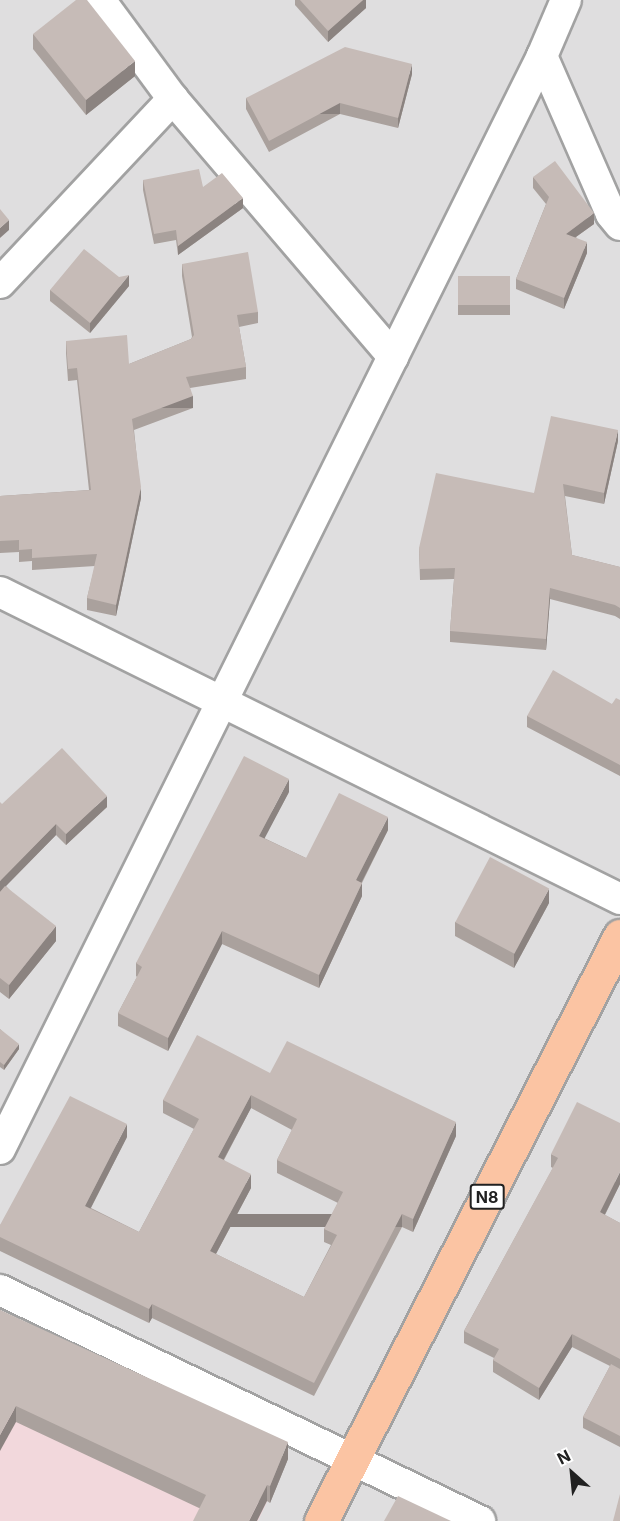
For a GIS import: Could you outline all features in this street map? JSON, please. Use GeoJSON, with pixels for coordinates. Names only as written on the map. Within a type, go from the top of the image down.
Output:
{"type":"FeatureCollection","features":[{"type":"Feature","properties":{"kind":"main road","name":"N8"},"geometry":{"type":"LineString","coordinates":[[321,1521],[620,936]]}},
{"type":"Feature","properties":{"kind":"street"},"geometry":{"type":"LineString","coordinates":[[100,0],[173,99],[393,357]]}},
{"type":"Feature","properties":{"kind":"street"},"geometry":{"type":"LineString","coordinates":[[0,1149],[542,56],[566,0]]}},
{"type":"Feature","properties":{"kind":"street"},"geometry":{"type":"LineString","coordinates":[[542,56],[611,214],[620,225]]}},
{"type":"Feature","properties":{"kind":"street"},"geometry":{"type":"LineString","coordinates":[[0,283],[173,99]]}},
{"type":"Feature","properties":{"kind":"street"},"geometry":{"type":"LineString","coordinates":[[0,592],[620,899]]}},
{"type":"Feature","properties":{"kind":"street"},"geometry":{"type":"LineString","coordinates":[[0,1290],[354,1458],[480,1521]]}},
{"type":"Feature","properties":{"kind":"shaded area"},"geometry":{"type":"Polygon","coordinates":[[[0,0],[620,0],[620,1521],[0,1521],[0,0]]]}},
{"type":"Feature","properties":{"kind":"shaded area"},"geometry":{"type":"Polygon","coordinates":[[[0,1327],[287,1459],[258,1521],[0,1521],[0,1327]]]}},
{"type":"Feature","properties":{"kind":"building"},"geometry":{"type":"Polygon","coordinates":[[[76,0],[87,0],[135,61],[86,100],[33,34],[76,0]]]}},
{"type":"Feature","properties":{"kind":"building"},"geometry":{"type":"Polygon","coordinates":[[[300,0],[363,0],[328,31],[300,0]]]}},
{"type":"Feature","properties":{"kind":"building"},"geometry":{"type":"Polygon","coordinates":[[[345,47],[412,64],[398,118],[340,103],[269,141],[246,98],[345,47]]]}},
{"type":"Feature","properties":{"kind":"building"},"geometry":{"type":"Polygon","coordinates":[[[555,161],[594,213],[566,234],[587,242],[564,298],[516,279],[549,197],[533,177],[555,161]]]}},
{"type":"Feature","properties":{"kind":"building"},"geometry":{"type":"Polygon","coordinates":[[[199,169],[203,187],[222,173],[243,198],[178,246],[176,230],[154,234],[143,180],[199,169]]]}},
{"type":"Feature","properties":{"kind":"building"},"geometry":{"type":"Polygon","coordinates":[[[0,209],[9,220],[0,228],[0,209]]]}},
{"type":"Feature","properties":{"kind":"building"},"geometry":{"type":"Polygon","coordinates":[[[84,249],[119,277],[129,275],[90,323],[50,290],[84,249]]]}},
{"type":"Feature","properties":{"kind":"building"},"geometry":{"type":"Polygon","coordinates":[[[248,252],[258,312],[237,315],[246,367],[186,377],[193,396],[132,419],[141,487],[116,605],[87,598],[97,554],[32,558],[32,549],[19,550],[19,540],[0,541],[0,496],[91,490],[77,368],[68,369],[66,341],[127,335],[129,364],[191,339],[194,335],[182,264],[248,252]]]}},
{"type":"Feature","properties":{"kind":"building"},"geometry":{"type":"Polygon","coordinates":[[[458,276],[510,276],[510,305],[458,305],[458,276]]]}},
{"type":"Feature","properties":{"kind":"building"},"geometry":{"type":"Polygon","coordinates":[[[551,416],[618,430],[604,493],[563,484],[572,555],[620,567],[620,608],[550,588],[546,639],[450,631],[455,568],[420,569],[419,548],[436,473],[534,493],[551,416]]]}},
{"type":"Feature","properties":{"kind":"building"},"geometry":{"type":"Polygon","coordinates":[[[553,670],[612,704],[616,698],[620,700],[620,765],[527,716],[553,670]]]}},
{"type":"Feature","properties":{"kind":"building"},"geometry":{"type":"Polygon","coordinates":[[[62,748],[107,796],[66,834],[56,824],[0,881],[0,802],[2,804],[62,748]]]}},
{"type":"Feature","properties":{"kind":"building"},"geometry":{"type":"Polygon","coordinates":[[[244,756],[289,779],[259,836],[306,858],[339,793],[388,817],[356,880],[362,883],[319,975],[222,931],[168,1038],[118,1013],[142,967],[136,963],[244,756]]]}},
{"type":"Feature","properties":{"kind":"building"},"geometry":{"type":"Polygon","coordinates":[[[490,857],[549,888],[514,954],[455,922],[490,857]]]}},
{"type":"Feature","properties":{"kind":"building"},"geometry":{"type":"Polygon","coordinates":[[[5,886],[56,926],[9,985],[0,978],[0,892],[5,886]]]}},
{"type":"Feature","properties":{"kind":"building"},"geometry":{"type":"Polygon","coordinates":[[[0,1029],[19,1044],[4,1065],[0,1062],[0,1029]]]}},
{"type":"Feature","properties":{"kind":"building"},"geometry":{"type":"Polygon","coordinates":[[[197,1035],[270,1073],[287,1041],[456,1122],[413,1219],[402,1214],[314,1383],[152,1304],[149,1309],[0,1237],[0,1225],[70,1096],[127,1124],[85,1206],[139,1232],[199,1119],[163,1100],[197,1035]],[[251,1095],[218,1157],[251,1174],[210,1251],[304,1297],[337,1235],[324,1229],[343,1192],[277,1160],[297,1119],[251,1095]]]}},
{"type":"Feature","properties":{"kind":"building"},"geometry":{"type":"Polygon","coordinates":[[[577,1102],[620,1123],[620,1172],[600,1212],[620,1223],[620,1359],[572,1334],[539,1388],[493,1360],[499,1349],[464,1331],[558,1158],[551,1154],[577,1102]]]}},
{"type":"Feature","properties":{"kind":"building"},"geometry":{"type":"Polygon","coordinates":[[[0,1310],[288,1442],[270,1486],[267,1485],[249,1521],[193,1521],[206,1495],[16,1406],[0,1435],[0,1310]]]}},
{"type":"Feature","properties":{"kind":"building"},"geometry":{"type":"Polygon","coordinates":[[[611,1364],[620,1369],[620,1436],[583,1417],[611,1364]]]}},
{"type":"Feature","properties":{"kind":"building"},"geometry":{"type":"Polygon","coordinates":[[[620,1494],[620,1521],[613,1521],[620,1494]]]}},
{"type":"Feature","properties":{"kind":"building"},"geometry":{"type":"Polygon","coordinates":[[[398,1496],[451,1521],[384,1521],[398,1496]]]}}]}
